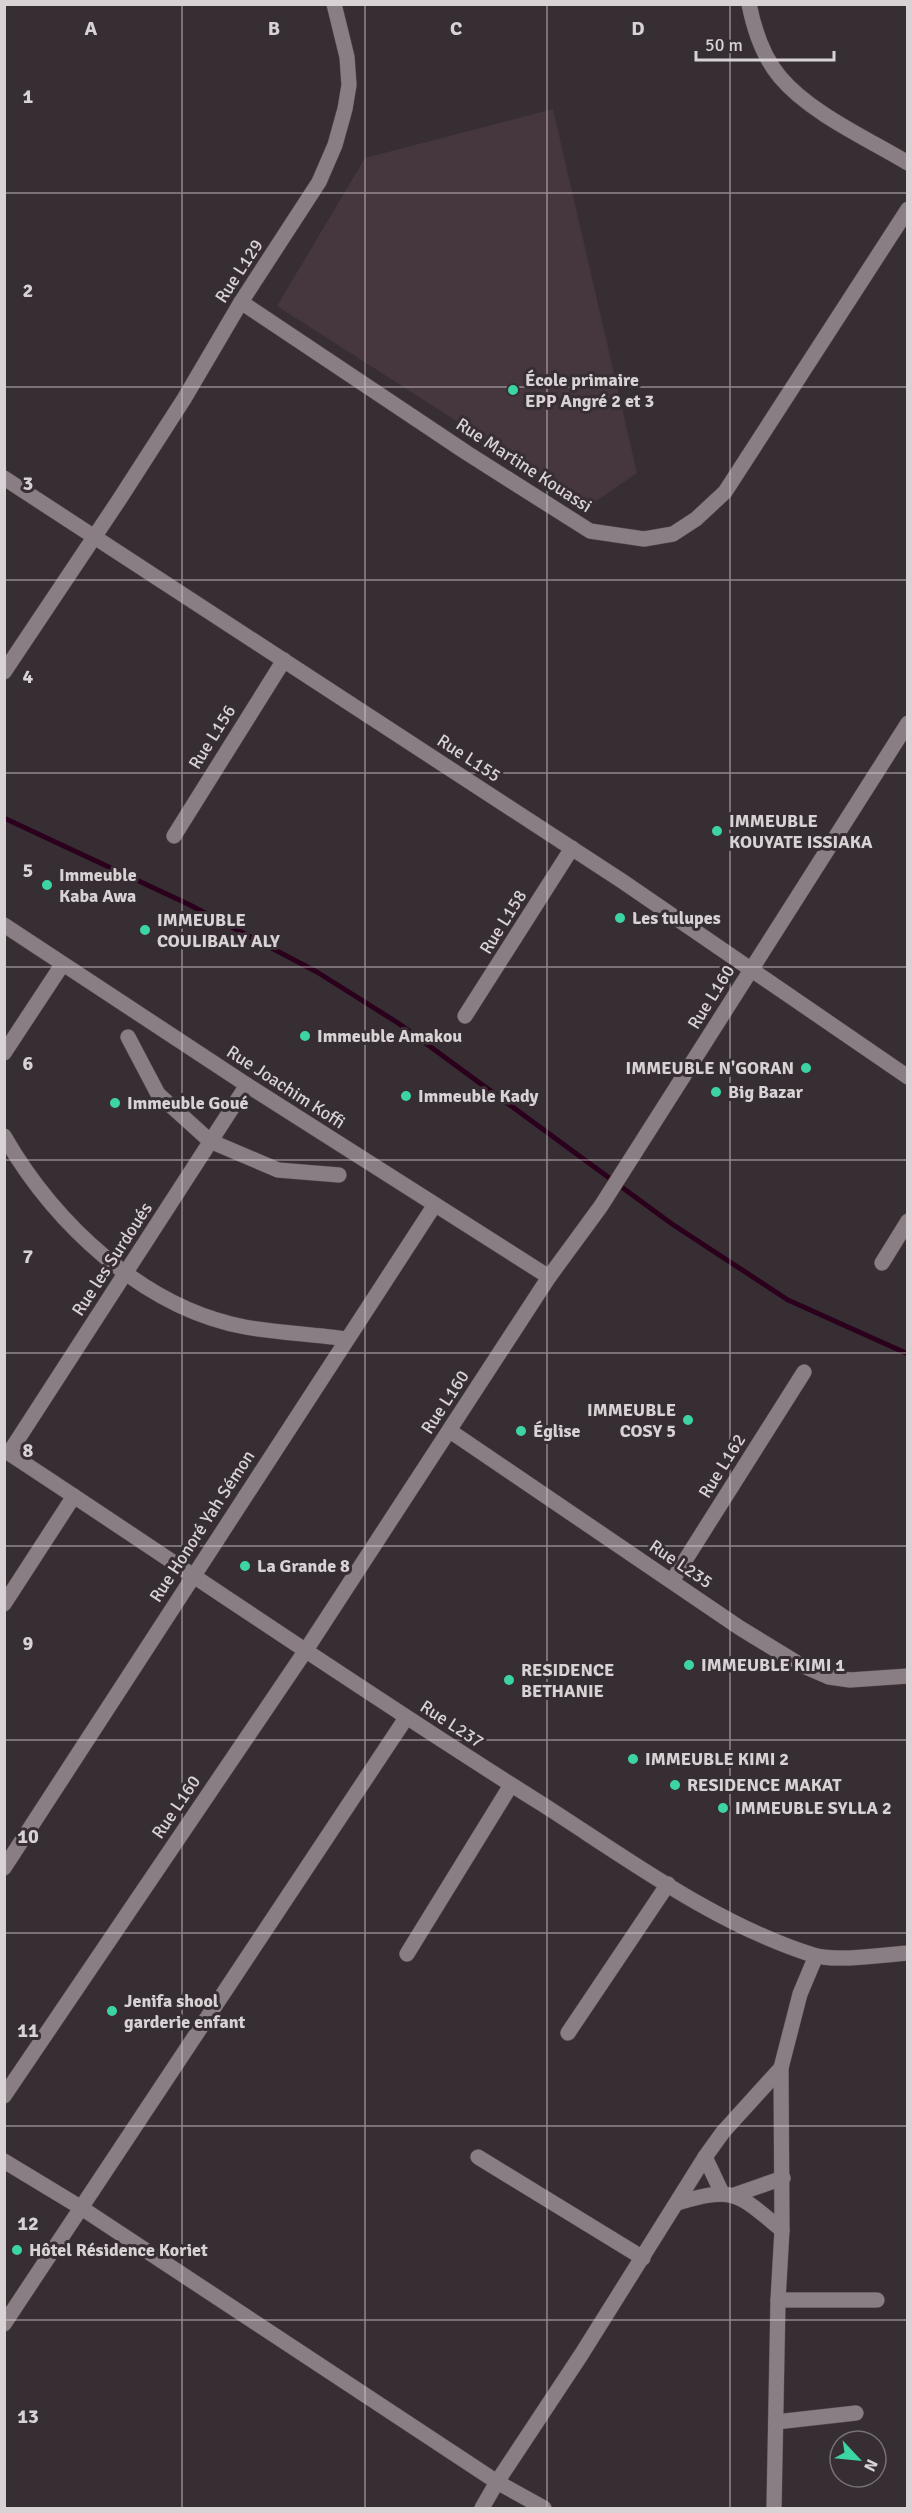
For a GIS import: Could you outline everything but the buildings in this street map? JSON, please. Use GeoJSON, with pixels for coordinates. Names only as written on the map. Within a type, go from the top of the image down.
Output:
{"type":"FeatureCollection","features":[{"type":"Feature","properties":{"kind":"street","name":"Rue L129"},"geometry":{"type":"LineString","coordinates":[[4,672],[173,416],[241,302],[319,182],[335,145],[349,85],[347,57],[334,4]]}},
{"type":"Feature","properties":{"kind":"street"},"geometry":{"type":"LineString","coordinates":[[749,4],[766,56],[780,77],[822,112],[908,163]]}},
{"type":"Feature","properties":{"kind":"street","name":"Rue Martine Kouassi"},"geometry":{"type":"LineString","coordinates":[[241,302],[467,453],[590,531],[644,539],[673,534],[696,519],[725,492],[908,209]]}},
{"type":"Feature","properties":{"kind":"street","name":"Rue L155"},"geometry":{"type":"LineString","coordinates":[[4,478],[572,848],[908,1077]]}},
{"type":"Feature","properties":{"kind":"street","name":"Rue L156"},"geometry":{"type":"LineString","coordinates":[[174,836],[284,660]]}},
{"type":"Feature","properties":{"kind":"street","name":"Rue L160"},"geometry":{"type":"LineString","coordinates":[[4,2096],[306,1650],[549,1277],[601,1206],[908,723]]}},
{"type":"Feature","properties":{"kind":"street","name":"Rue L158"},"geometry":{"type":"LineString","coordinates":[[465,1016],[572,848]]}},
{"type":"Feature","properties":{"kind":"street","name":"Rue Joachim Koffi"},"geometry":{"type":"LineString","coordinates":[[4,925],[434,1206],[549,1277]]}},
{"type":"Feature","properties":{"kind":"street"},"geometry":{"type":"LineString","coordinates":[[4,1053],[62,965]]}},
{"type":"Feature","properties":{"kind":"street"},"geometry":{"type":"LineString","coordinates":[[129,1037],[158,1094],[210,1142],[278,1170],[339,1175]]}},
{"type":"Feature","properties":{"kind":"street","name":"Rue les Surdoués"},"geometry":{"type":"LineString","coordinates":[[7,1452],[247,1085]]}},
{"type":"Feature","properties":{"kind":"street"},"geometry":{"type":"LineString","coordinates":[[4,1136],[44,1196],[86,1240],[126,1273],[164,1297],[220,1321],[246,1328],[346,1339]]}},
{"type":"Feature","properties":{"kind":"street","name":"Rue Honoré Yah Sémon"},"geometry":{"type":"LineString","coordinates":[[4,1868],[434,1206]]}},
{"type":"Feature","properties":{"kind":"street"},"geometry":{"type":"LineString","coordinates":[[882,1263],[908,1221]]}},
{"type":"Feature","properties":{"kind":"street","name":"Rue L162"},"geometry":{"type":"LineString","coordinates":[[672,1581],[804,1372]]}},
{"type":"Feature","properties":{"kind":"street","name":"Rue L235"},"geometry":{"type":"LineString","coordinates":[[450,1431],[740,1628],[800,1664],[829,1677],[850,1680],[908,1676]]}},
{"type":"Feature","properties":{"kind":"street","name":"Rue L237"},"geometry":{"type":"LineString","coordinates":[[7,1452],[406,1718],[668,1884],[727,1918],[816,1956],[860,1957],[908,1953]]}},
{"type":"Feature","properties":{"kind":"street"},"geometry":{"type":"LineString","coordinates":[[4,1604],[74,1496]]}},
{"type":"Feature","properties":{"kind":"street"},"geometry":{"type":"LineString","coordinates":[[4,2324],[406,1718]]}},
{"type":"Feature","properties":{"kind":"street"},"geometry":{"type":"LineString","coordinates":[[407,1954],[511,1785]]}},
{"type":"Feature","properties":{"kind":"street"},"geometry":{"type":"LineString","coordinates":[[568,2033],[668,1884]]}},
{"type":"Feature","properties":{"kind":"street"},"geometry":{"type":"LineString","coordinates":[[774,2508],[783,2178],[782,2068],[800,1994],[816,1956]]}},
{"type":"Feature","properties":{"kind":"street"},"geometry":{"type":"LineString","coordinates":[[482,2508],[643,2258],[705,2157],[723,2132],[782,2068]]}},
{"type":"Feature","properties":{"kind":"street"},"geometry":{"type":"LineString","coordinates":[[478,2157],[643,2258]]}},
{"type":"Feature","properties":{"kind":"street"},"geometry":{"type":"LineString","coordinates":[[705,2157],[728,2194],[747,2202],[782,2230]]}},
{"type":"Feature","properties":{"kind":"street"},"geometry":{"type":"LineString","coordinates":[[4,2161],[80,2207],[497,2482],[544,2508]]}},
{"type":"Feature","properties":{"kind":"street"},"geometry":{"type":"LineString","coordinates":[[677,2204],[710,2193],[728,2194],[783,2178]]}},
{"type":"Feature","properties":{"kind":"street"},"geometry":{"type":"LineString","coordinates":[[778,2300],[878,2300]]}},
{"type":"Feature","properties":{"kind":"street"},"geometry":{"type":"LineString","coordinates":[[776,2422],[856,2413]]}},
{"type":"Feature","properties":{"kind":"shaded area","name":"École primaire EPP Angré 2 et 3"},"geometry":{"type":"Polygon","coordinates":[[[553,109],[637,473],[589,506],[277,306],[365,158],[553,109]]]}},
{"type":"Feature","properties":{"kind":"waterway"},"geometry":{"type":"LineString","coordinates":[[4,818],[188,904],[317,972],[398,1023],[672,1224],[788,1300],[908,1354]]}},
{"type":"Feature","properties":{"kind":"place","name":"École primaire EPP Angré 2 et 3"},"geometry":{"type":"Point","coordinates":[513,390]}},
{"type":"Feature","properties":{"kind":"place","name":"IMMEUBLE KOUYATE ISSIAKA"},"geometry":{"type":"Point","coordinates":[717,831]}},
{"type":"Feature","properties":{"kind":"place","name":"Immeuble Kaba Awa"},"geometry":{"type":"Point","coordinates":[47,885]}},
{"type":"Feature","properties":{"kind":"place","name":"Les tulupes"},"geometry":{"type":"Point","coordinates":[620,918]}},
{"type":"Feature","properties":{"kind":"place","name":"IMMEUBLE COULIBALY ALY"},"geometry":{"type":"Point","coordinates":[145,930]}},
{"type":"Feature","properties":{"kind":"place","name":"Immeuble Amakou"},"geometry":{"type":"Point","coordinates":[305,1036]}},
{"type":"Feature","properties":{"kind":"place","name":"IMMEUBLE N'GORAN"},"geometry":{"type":"Point","coordinates":[806,1068]}},
{"type":"Feature","properties":{"kind":"place","name":"Big Bazar"},"geometry":{"type":"Point","coordinates":[716,1092]}},
{"type":"Feature","properties":{"kind":"place","name":"Immeuble Kady"},"geometry":{"type":"Point","coordinates":[406,1096]}},
{"type":"Feature","properties":{"kind":"place","name":"Immeuble Goué"},"geometry":{"type":"Point","coordinates":[115,1103]}},
{"type":"Feature","properties":{"kind":"place","name":"IMMEUBLE COSY 5"},"geometry":{"type":"Point","coordinates":[688,1420]}},
{"type":"Feature","properties":{"kind":"place","name":"Église"},"geometry":{"type":"Point","coordinates":[521,1431]}},
{"type":"Feature","properties":{"kind":"place","name":"La Grande 8"},"geometry":{"type":"Point","coordinates":[245,1566]}},
{"type":"Feature","properties":{"kind":"place","name":"IMMEUBLE KIMI 1"},"geometry":{"type":"Point","coordinates":[689,1665]}},
{"type":"Feature","properties":{"kind":"place","name":"RESIDENCE BETHANIE"},"geometry":{"type":"Point","coordinates":[509,1680]}},
{"type":"Feature","properties":{"kind":"place","name":"IMMEUBLE KIMI 2"},"geometry":{"type":"Point","coordinates":[633,1759]}},
{"type":"Feature","properties":{"kind":"place","name":"RESIDENCE MAKAT"},"geometry":{"type":"Point","coordinates":[675,1785]}},
{"type":"Feature","properties":{"kind":"place","name":"IMMEUBLE SYLLA 2"},"geometry":{"type":"Point","coordinates":[723,1808]}},
{"type":"Feature","properties":{"kind":"place","name":"Jenifa shool garderie enfant"},"geometry":{"type":"Point","coordinates":[112,2011]}},
{"type":"Feature","properties":{"kind":"place","name":"Hôtel Résidence Koriet"},"geometry":{"type":"Point","coordinates":[17,2250]}}]}
